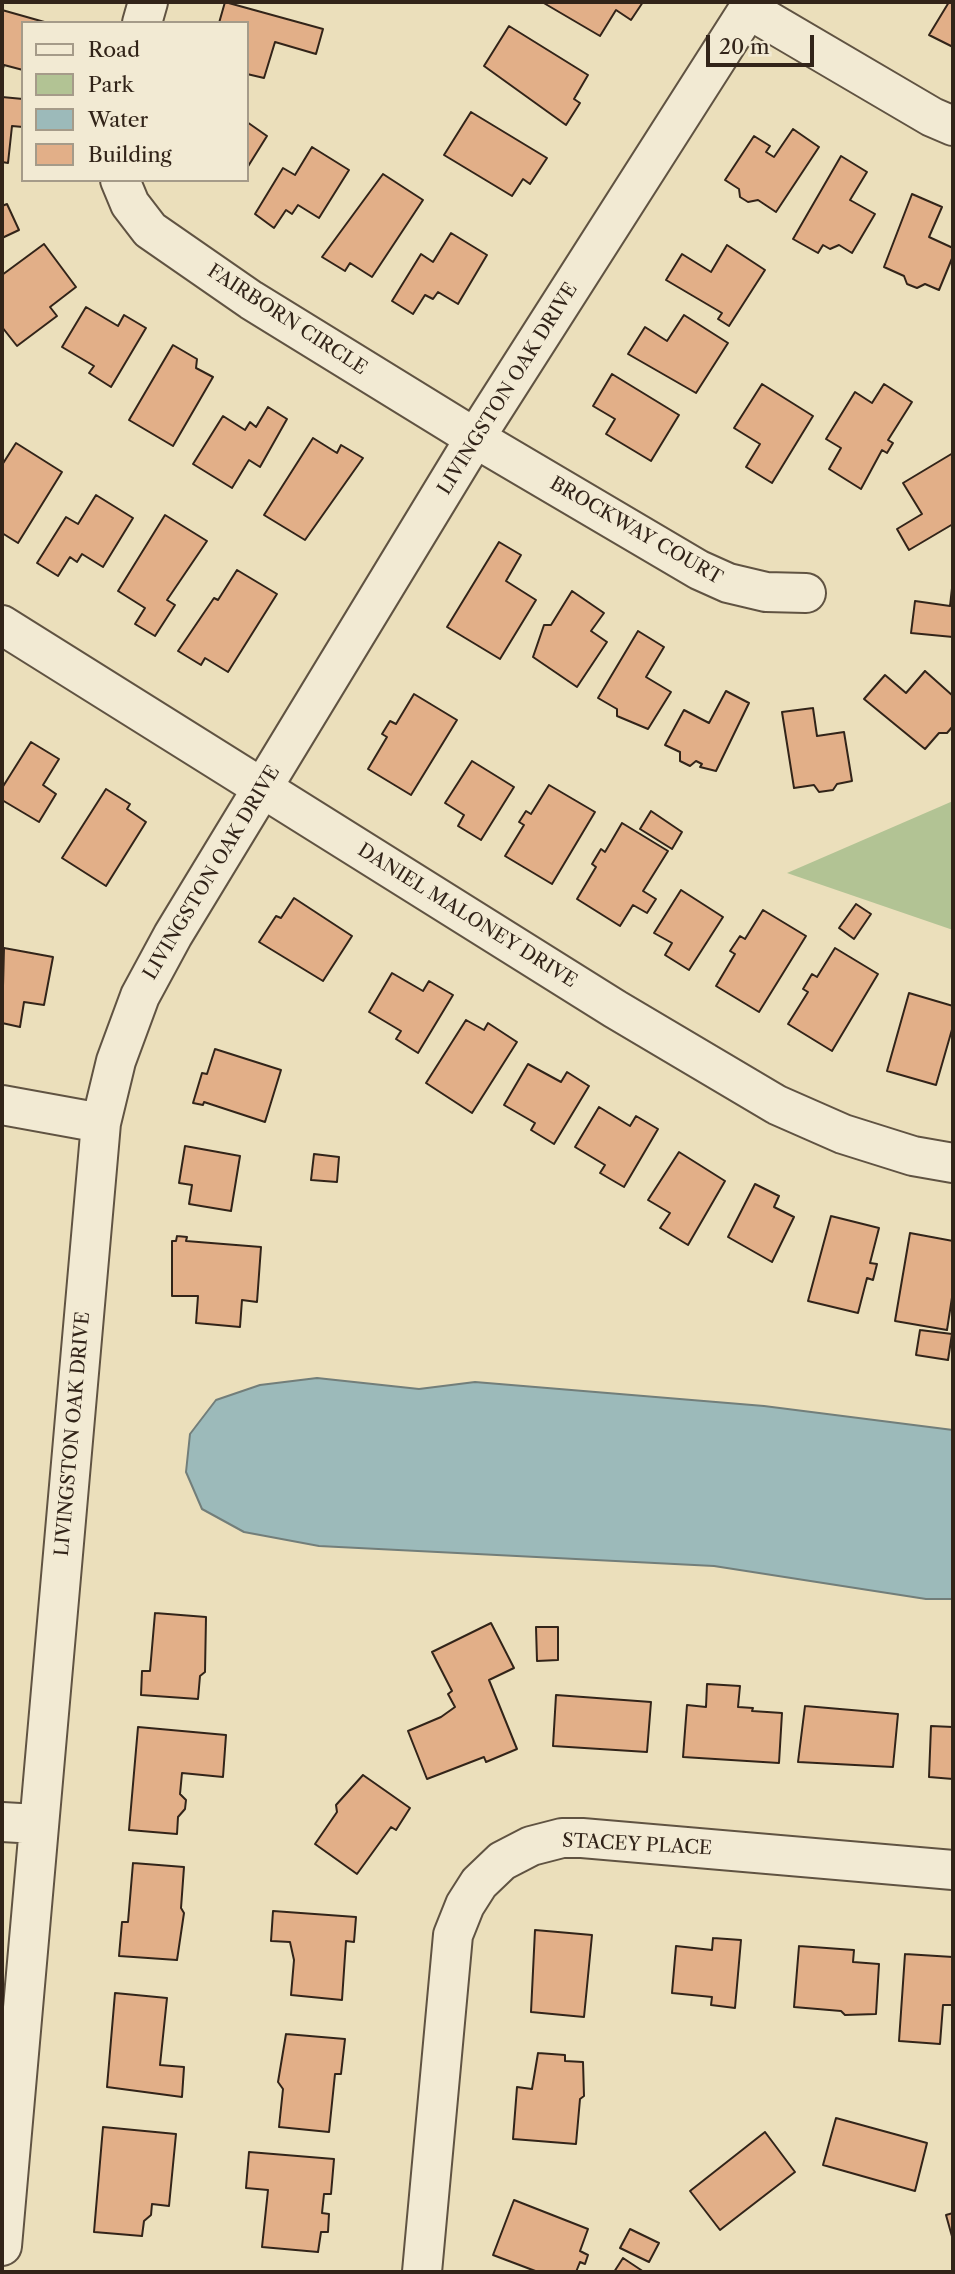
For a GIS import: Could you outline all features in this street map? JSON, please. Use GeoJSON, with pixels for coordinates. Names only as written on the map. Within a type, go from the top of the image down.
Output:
{"type":"FeatureCollection","features":[{"type":"Feature","properties":{"kind":"street"},"geometry":{"type":"LineString","coordinates":[[143,21],[148,2]]}},
{"type":"Feature","properties":{"kind":"street"},"geometry":{"type":"LineString","coordinates":[[750,6],[953,126]]}},
{"type":"Feature","properties":{"kind":"street","name":"LIVINGSTON OAK DRIVE"},"geometry":{"type":"LineString","coordinates":[[2,2246],[20,1823],[101,1123],[116,1061],[140,996],[173,935],[475,439],[750,6]]}},
{"type":"Feature","properties":{"kind":"street","name":"FAIRBORN CIRCLE"},"geometry":{"type":"LineString","coordinates":[[121,182],[130,205],[150,230],[251,300],[475,439]]}},
{"type":"Feature","properties":{"kind":"street","name":"BROCKWAY COURT"},"geometry":{"type":"LineString","coordinates":[[475,439],[728,583],[766,592],[806,593]]}},
{"type":"Feature","properties":{"kind":"street","name":"DANIEL MALONEY DRIVE"},"geometry":{"type":"LineString","coordinates":[[2,625],[615,1009],[777,1105],[844,1134],[913,1156],[953,1163]]}},
{"type":"Feature","properties":{"kind":"street"},"geometry":{"type":"LineString","coordinates":[[2,1105],[101,1123]]}},
{"type":"Feature","properties":{"kind":"street","name":"STACEY PLACE"},"geometry":{"type":"LineString","coordinates":[[422,2272],[453,1935],[464,1905],[479,1883],[502,1861],[531,1846],[562,1838],[582,1838],[953,1870]]}},
{"type":"Feature","properties":{"kind":"green space"},"geometry":{"type":"Polygon","coordinates":[[[953,801],[953,930],[787,873],[953,801]]]}},
{"type":"Feature","properties":{"kind":"water"},"geometry":{"type":"Polygon","coordinates":[[[317,1378],[419,1389],[475,1382],[764,1406],[953,1430],[953,1599],[926,1599],[714,1566],[319,1546],[244,1532],[202,1509],[186,1472],[190,1434],[216,1400],[260,1385],[317,1378]]]}},
{"type":"Feature","properties":{"kind":"building"},"geometry":{"type":"Polygon","coordinates":[[[225,2],[323,29],[316,54],[275,42],[264,78],[248,74],[248,21],[220,21],[225,2]]]}},
{"type":"Feature","properties":{"kind":"building"},"geometry":{"type":"Polygon","coordinates":[[[542,2],[643,2],[631,20],[616,10],[600,36],[542,2]]]}},
{"type":"Feature","properties":{"kind":"building"},"geometry":{"type":"Polygon","coordinates":[[[949,2],[953,2],[953,47],[929,35],[949,2]]]}},
{"type":"Feature","properties":{"kind":"building"},"geometry":{"type":"Polygon","coordinates":[[[2,10],[41,21],[21,21],[21,69],[4,65],[2,72],[2,10]]]}},
{"type":"Feature","properties":{"kind":"building"},"geometry":{"type":"Polygon","coordinates":[[[509,26],[588,75],[574,99],[580,103],[566,125],[484,66],[509,26]]]}},
{"type":"Feature","properties":{"kind":"building"},"geometry":{"type":"Polygon","coordinates":[[[2,97],[21,99],[21,127],[12,126],[8,163],[2,162],[2,97]]]}},
{"type":"Feature","properties":{"kind":"building"},"geometry":{"type":"Polygon","coordinates":[[[471,112],[547,158],[530,184],[523,179],[512,196],[444,155],[471,112]]]}},
{"type":"Feature","properties":{"kind":"building"},"geometry":{"type":"Polygon","coordinates":[[[248,123],[267,136],[248,166],[248,123]]]}},
{"type":"Feature","properties":{"kind":"building"},"geometry":{"type":"Polygon","coordinates":[[[793,129],[819,147],[776,212],[758,200],[748,202],[740,197],[739,189],[725,180],[754,136],[770,146],[766,152],[774,157],[793,129]]]}},
{"type":"Feature","properties":{"kind":"building"},"geometry":{"type":"Polygon","coordinates":[[[312,147],[349,170],[319,218],[298,205],[292,214],[286,210],[274,228],[255,214],[283,168],[295,175],[312,147]]]}},
{"type":"Feature","properties":{"kind":"building"},"geometry":{"type":"Polygon","coordinates":[[[841,156],[867,172],[850,200],[875,214],[852,253],[839,245],[830,249],[823,245],[818,253],[793,239],[841,156]]]}},
{"type":"Feature","properties":{"kind":"building"},"geometry":{"type":"Polygon","coordinates":[[[383,174],[423,200],[372,277],[350,263],[345,271],[322,257],[383,174]]]}},
{"type":"Feature","properties":{"kind":"building"},"geometry":{"type":"Polygon","coordinates":[[[912,194],[942,207],[929,237],[953,248],[953,256],[939,290],[925,284],[917,288],[907,284],[904,276],[884,267],[912,194]]]}},
{"type":"Feature","properties":{"kind":"building"},"geometry":{"type":"Polygon","coordinates":[[[7,204],[19,230],[2,238],[2,206],[7,204]]]}},
{"type":"Feature","properties":{"kind":"building"},"geometry":{"type":"Polygon","coordinates":[[[451,233],[487,255],[458,304],[438,292],[433,299],[425,295],[413,314],[392,301],[421,254],[433,262],[451,233]]]}},
{"type":"Feature","properties":{"kind":"building"},"geometry":{"type":"Polygon","coordinates":[[[44,244],[76,287],[50,307],[57,316],[17,346],[2,327],[2,275],[44,244]]]}},
{"type":"Feature","properties":{"kind":"building"},"geometry":{"type":"Polygon","coordinates":[[[727,245],[765,270],[729,326],[718,319],[722,313],[666,280],[682,254],[711,272],[727,245]]]}},
{"type":"Feature","properties":{"kind":"building"},"geometry":{"type":"Polygon","coordinates":[[[86,307],[118,326],[124,315],[146,328],[111,387],[89,373],[94,366],[62,347],[86,307]]]}},
{"type":"Feature","properties":{"kind":"building"},"geometry":{"type":"Polygon","coordinates":[[[684,315],[728,343],[696,393],[628,354],[645,327],[667,341],[684,315]]]}},
{"type":"Feature","properties":{"kind":"building"},"geometry":{"type":"Polygon","coordinates":[[[173,345],[197,359],[196,368],[213,377],[173,446],[129,420],[173,345]]]}},
{"type":"Feature","properties":{"kind":"building"},"geometry":{"type":"Polygon","coordinates":[[[612,374],[679,415],[651,461],[606,434],[615,419],[593,406],[612,374]]]}},
{"type":"Feature","properties":{"kind":"building"},"geometry":{"type":"Polygon","coordinates":[[[762,384],[813,416],[772,483],[746,467],[760,444],[734,428],[762,384]]]}},
{"type":"Feature","properties":{"kind":"building"},"geometry":{"type":"Polygon","coordinates":[[[884,384],[912,402],[888,440],[893,443],[887,453],[882,450],[861,489],[829,469],[841,448],[826,439],[855,392],[872,403],[884,384]]]}},
{"type":"Feature","properties":{"kind":"building"},"geometry":{"type":"Polygon","coordinates":[[[268,407],[287,419],[260,467],[249,460],[232,488],[193,464],[223,416],[245,430],[250,422],[256,427],[268,407]]]}},
{"type":"Feature","properties":{"kind":"building"},"geometry":{"type":"Polygon","coordinates":[[[313,438],[337,453],[341,445],[363,458],[305,540],[264,515],[313,438]]]}},
{"type":"Feature","properties":{"kind":"building"},"geometry":{"type":"Polygon","coordinates":[[[16,443],[62,472],[18,543],[2,533],[2,465],[16,443]]]}},
{"type":"Feature","properties":{"kind":"building"},"geometry":{"type":"Polygon","coordinates":[[[953,453],[953,524],[909,550],[897,529],[922,514],[903,483],[953,453]]]}},
{"type":"Feature","properties":{"kind":"building"},"geometry":{"type":"Polygon","coordinates":[[[96,495],[133,518],[103,567],[82,554],[77,562],[70,557],[58,576],[37,563],[66,517],[78,524],[96,495]]]}},
{"type":"Feature","properties":{"kind":"building"},"geometry":{"type":"Polygon","coordinates":[[[165,515],[207,541],[167,600],[175,605],[155,636],[135,624],[145,608],[118,591],[165,515]]]}},
{"type":"Feature","properties":{"kind":"building"},"geometry":{"type":"Polygon","coordinates":[[[499,542],[521,555],[506,581],[536,600],[500,659],[447,627],[499,542]]]}},
{"type":"Feature","properties":{"kind":"building"},"geometry":{"type":"Polygon","coordinates":[[[237,570],[277,594],[228,672],[205,658],[201,665],[178,651],[214,598],[218,600],[237,570]]]}},
{"type":"Feature","properties":{"kind":"building"},"geometry":{"type":"Polygon","coordinates":[[[953,579],[953,637],[911,633],[915,601],[950,606],[953,579]]]}},
{"type":"Feature","properties":{"kind":"building"},"geometry":{"type":"Polygon","coordinates":[[[572,591],[604,613],[591,631],[607,642],[577,687],[533,657],[544,625],[551,625],[572,591]]]}},
{"type":"Feature","properties":{"kind":"building"},"geometry":{"type":"Polygon","coordinates":[[[638,631],[664,647],[646,677],[671,692],[648,729],[617,716],[617,709],[598,698],[638,631]]]}},
{"type":"Feature","properties":{"kind":"building"},"geometry":{"type":"Polygon","coordinates":[[[925,671],[953,696],[953,726],[947,733],[939,733],[925,749],[864,699],[885,675],[906,693],[925,671]]]}},
{"type":"Feature","properties":{"kind":"building"},"geometry":{"type":"Polygon","coordinates":[[[726,691],[749,703],[716,771],[700,767],[702,764],[696,761],[690,766],[680,761],[680,752],[665,745],[684,710],[709,723],[726,691]]]}},
{"type":"Feature","properties":{"kind":"building"},"geometry":{"type":"Polygon","coordinates":[[[414,694],[457,720],[411,795],[368,769],[387,737],[382,734],[390,721],[396,724],[414,694]]]}},
{"type":"Feature","properties":{"kind":"building"},"geometry":{"type":"Polygon","coordinates":[[[813,708],[817,736],[844,732],[852,781],[837,784],[833,790],[819,792],[814,785],[794,788],[782,712],[813,708]]]}},
{"type":"Feature","properties":{"kind":"building"},"geometry":{"type":"Polygon","coordinates":[[[31,742],[59,759],[43,785],[56,794],[39,822],[2,800],[2,788],[31,742]]]}},
{"type":"Feature","properties":{"kind":"building"},"geometry":{"type":"Polygon","coordinates":[[[472,761],[514,787],[481,840],[458,826],[464,815],[445,803],[472,761]]]}},
{"type":"Feature","properties":{"kind":"building"},"geometry":{"type":"Polygon","coordinates":[[[549,785],[595,812],[552,884],[505,856],[524,825],[519,822],[526,811],[531,814],[549,785]]]}},
{"type":"Feature","properties":{"kind":"building"},"geometry":{"type":"Polygon","coordinates":[[[106,789],[130,804],[127,809],[146,822],[106,886],[62,858],[106,789]]]}},
{"type":"Feature","properties":{"kind":"building"},"geometry":{"type":"Polygon","coordinates":[[[651,811],[682,832],[672,849],[640,829],[651,811]]]}},
{"type":"Feature","properties":{"kind":"building"},"geometry":{"type":"Polygon","coordinates":[[[622,823],[668,851],[643,891],[656,899],[647,913],[633,905],[620,926],[577,899],[596,867],[592,864],[601,849],[605,852],[622,823]]]}},
{"type":"Feature","properties":{"kind":"building"},"geometry":{"type":"Polygon","coordinates":[[[681,890],[723,917],[689,970],[665,955],[672,943],[654,933],[681,890]]]}},
{"type":"Feature","properties":{"kind":"building"},"geometry":{"type":"Polygon","coordinates":[[[294,898],[352,936],[323,981],[259,942],[276,916],[281,918],[294,898]]]}},
{"type":"Feature","properties":{"kind":"building"},"geometry":{"type":"Polygon","coordinates":[[[856,904],[871,914],[854,939],[839,928],[856,904]]]}},
{"type":"Feature","properties":{"kind":"building"},"geometry":{"type":"Polygon","coordinates":[[[763,910],[806,936],[759,1012],[716,986],[735,954],[730,951],[740,936],[745,939],[763,910]]]}},
{"type":"Feature","properties":{"kind":"building"},"geometry":{"type":"Polygon","coordinates":[[[4,948],[53,957],[44,1005],[24,1002],[20,1027],[2,1023],[4,948]]]}},
{"type":"Feature","properties":{"kind":"building"},"geometry":{"type":"Polygon","coordinates":[[[835,948],[878,974],[832,1051],[788,1024],[808,992],[803,989],[812,974],[817,977],[835,948]]]}},
{"type":"Feature","properties":{"kind":"building"},"geometry":{"type":"Polygon","coordinates":[[[392,973],[423,991],[429,981],[453,995],[418,1053],[396,1039],[401,1031],[369,1012],[392,973]]]}},
{"type":"Feature","properties":{"kind":"building"},"geometry":{"type":"Polygon","coordinates":[[[909,993],[953,1006],[953,1026],[936,1085],[887,1071],[909,993]]]}},
{"type":"Feature","properties":{"kind":"building"},"geometry":{"type":"Polygon","coordinates":[[[466,1020],[484,1030],[488,1023],[517,1042],[472,1113],[426,1083],[466,1020]]]}},
{"type":"Feature","properties":{"kind":"building"},"geometry":{"type":"Polygon","coordinates":[[[215,1049],[281,1070],[265,1122],[204,1102],[203,1105],[193,1103],[202,1073],[207,1074],[215,1049]]]}},
{"type":"Feature","properties":{"kind":"building"},"geometry":{"type":"Polygon","coordinates":[[[528,1064],[561,1082],[567,1072],[589,1086],[554,1144],[531,1130],[535,1123],[504,1105],[528,1064]]]}},
{"type":"Feature","properties":{"kind":"building"},"geometry":{"type":"Polygon","coordinates":[[[599,1107],[630,1126],[636,1116],[658,1129],[624,1187],[600,1173],[605,1165],[575,1147],[599,1107]]]}},
{"type":"Feature","properties":{"kind":"building"},"geometry":{"type":"Polygon","coordinates":[[[185,1146],[240,1156],[231,1211],[189,1204],[192,1185],[179,1183],[185,1146]]]}},
{"type":"Feature","properties":{"kind":"building"},"geometry":{"type":"Polygon","coordinates":[[[679,1152],[725,1181],[688,1245],[660,1228],[670,1213],[648,1200],[679,1152]]]}},
{"type":"Feature","properties":{"kind":"building"},"geometry":{"type":"Polygon","coordinates":[[[314,1154],[339,1157],[337,1182],[311,1180],[314,1154]]]}},
{"type":"Feature","properties":{"kind":"building"},"geometry":{"type":"Polygon","coordinates":[[[755,1184],[779,1196],[774,1207],[794,1217],[772,1262],[728,1237],[755,1184]]]}},
{"type":"Feature","properties":{"kind":"building"},"geometry":{"type":"Polygon","coordinates":[[[831,1216],[879,1228],[870,1263],[877,1264],[873,1280],[867,1278],[858,1313],[808,1301],[831,1216]]]}},
{"type":"Feature","properties":{"kind":"building"},"geometry":{"type":"Polygon","coordinates":[[[910,1233],[953,1241],[953,1291],[947,1330],[895,1321],[910,1233]]]}},
{"type":"Feature","properties":{"kind":"building"},"geometry":{"type":"Polygon","coordinates":[[[177,1236],[187,1237],[186,1241],[261,1247],[257,1302],[242,1300],[240,1327],[196,1323],[198,1296],[172,1296],[172,1241],[176,1241],[177,1236]]]}},
{"type":"Feature","properties":{"kind":"building"},"geometry":{"type":"Polygon","coordinates":[[[920,1330],[952,1334],[948,1360],[916,1355],[920,1330]]]}},
{"type":"Feature","properties":{"kind":"building"},"geometry":{"type":"Polygon","coordinates":[[[155,1613],[206,1617],[205,1672],[200,1676],[198,1699],[141,1695],[142,1671],[150,1671],[155,1613]]]}},
{"type":"Feature","properties":{"kind":"building"},"geometry":{"type":"Polygon","coordinates":[[[491,1623],[514,1668],[489,1680],[517,1749],[486,1762],[484,1757],[427,1779],[408,1731],[441,1717],[455,1707],[448,1694],[452,1691],[432,1652],[491,1623]]]}},
{"type":"Feature","properties":{"kind":"building"},"geometry":{"type":"Polygon","coordinates":[[[536,1627],[558,1627],[558,1660],[537,1661],[536,1627]]]}},
{"type":"Feature","properties":{"kind":"building"},"geometry":{"type":"Polygon","coordinates":[[[707,1684],[740,1686],[738,1707],[782,1713],[779,1763],[683,1757],[687,1705],[706,1707],[707,1684]]]}},
{"type":"Feature","properties":{"kind":"building"},"geometry":{"type":"Polygon","coordinates":[[[556,1695],[651,1702],[647,1752],[553,1746],[556,1695]]]}},
{"type":"Feature","properties":{"kind":"building"},"geometry":{"type":"Polygon","coordinates":[[[805,1706],[898,1714],[893,1767],[798,1762],[805,1706]]]}},
{"type":"Feature","properties":{"kind":"building"},"geometry":{"type":"Polygon","coordinates":[[[931,1726],[953,1727],[953,1779],[929,1777],[931,1726]]]}},
{"type":"Feature","properties":{"kind":"building"},"geometry":{"type":"Polygon","coordinates":[[[138,1727],[226,1735],[223,1777],[182,1773],[180,1794],[186,1800],[185,1809],[178,1817],[177,1834],[129,1830],[138,1727]]]}},
{"type":"Feature","properties":{"kind":"building"},"geometry":{"type":"Polygon","coordinates":[[[363,1775],[410,1808],[396,1830],[391,1827],[357,1874],[315,1844],[337,1812],[336,1805],[363,1775]]]}},
{"type":"Feature","properties":{"kind":"building"},"geometry":{"type":"Polygon","coordinates":[[[133,1863],[184,1867],[181,1908],[184,1913],[177,1960],[119,1956],[122,1922],[128,1922],[133,1863]]]}},
{"type":"Feature","properties":{"kind":"building"},"geometry":{"type":"Polygon","coordinates":[[[273,1911],[356,1917],[354,1942],[346,1941],[342,2000],[291,1995],[294,1960],[290,1942],[271,1941],[273,1911]]]}},
{"type":"Feature","properties":{"kind":"building"},"geometry":{"type":"Polygon","coordinates":[[[535,1930],[592,1935],[584,2017],[531,2012],[535,1930]]]}},
{"type":"Feature","properties":{"kind":"building"},"geometry":{"type":"Polygon","coordinates":[[[713,1938],[741,1940],[735,2008],[711,2005],[712,1997],[672,1993],[676,1946],[712,1950],[713,1938]]]}},
{"type":"Feature","properties":{"kind":"building"},"geometry":{"type":"Polygon","coordinates":[[[799,1946],[854,1950],[853,1962],[879,1964],[876,2014],[845,2015],[841,2011],[794,2007],[799,1946]]]}},
{"type":"Feature","properties":{"kind":"building"},"geometry":{"type":"Polygon","coordinates":[[[905,1954],[953,1957],[953,2005],[943,2005],[940,2044],[899,2041],[905,1954]]]}},
{"type":"Feature","properties":{"kind":"building"},"geometry":{"type":"Polygon","coordinates":[[[115,1993],[167,1998],[160,2065],[184,2067],[182,2097],[107,2087],[115,1993]]]}},
{"type":"Feature","properties":{"kind":"building"},"geometry":{"type":"Polygon","coordinates":[[[286,2034],[345,2039],[341,2074],[335,2074],[329,2132],[279,2127],[283,2089],[278,2082],[286,2034]]]}},
{"type":"Feature","properties":{"kind":"building"},"geometry":{"type":"Polygon","coordinates":[[[538,2053],[565,2055],[565,2061],[583,2062],[584,2096],[580,2099],[576,2144],[513,2139],[517,2087],[532,2089],[538,2053]]]}},
{"type":"Feature","properties":{"kind":"building"},"geometry":{"type":"Polygon","coordinates":[[[836,2118],[927,2143],[915,2191],[823,2165],[836,2118]]]}},
{"type":"Feature","properties":{"kind":"building"},"geometry":{"type":"Polygon","coordinates":[[[103,2127],[176,2134],[169,2206],[152,2204],[151,2215],[144,2221],[142,2236],[94,2232],[103,2127]]]}},
{"type":"Feature","properties":{"kind":"building"},"geometry":{"type":"Polygon","coordinates":[[[765,2132],[795,2172],[720,2230],[690,2191],[765,2132]]]}},
{"type":"Feature","properties":{"kind":"building"},"geometry":{"type":"Polygon","coordinates":[[[249,2152],[334,2159],[331,2194],[324,2194],[322,2213],[329,2214],[328,2232],[321,2232],[318,2252],[262,2247],[268,2190],[246,2188],[249,2152]]]}},
{"type":"Feature","properties":{"kind":"building"},"geometry":{"type":"Polygon","coordinates":[[[514,2200],[588,2229],[580,2251],[588,2255],[585,2264],[580,2262],[576,2272],[538,2272],[493,2255],[514,2200]]]}},
{"type":"Feature","properties":{"kind":"building"},"geometry":{"type":"Polygon","coordinates":[[[953,2213],[953,2240],[946,2215],[953,2213]]]}},
{"type":"Feature","properties":{"kind":"building"},"geometry":{"type":"Polygon","coordinates":[[[630,2229],[659,2243],[649,2262],[620,2248],[630,2229]]]}},
{"type":"Feature","properties":{"kind":"building"},"geometry":{"type":"Polygon","coordinates":[[[623,2258],[644,2272],[614,2272],[623,2258]]]}}]}
